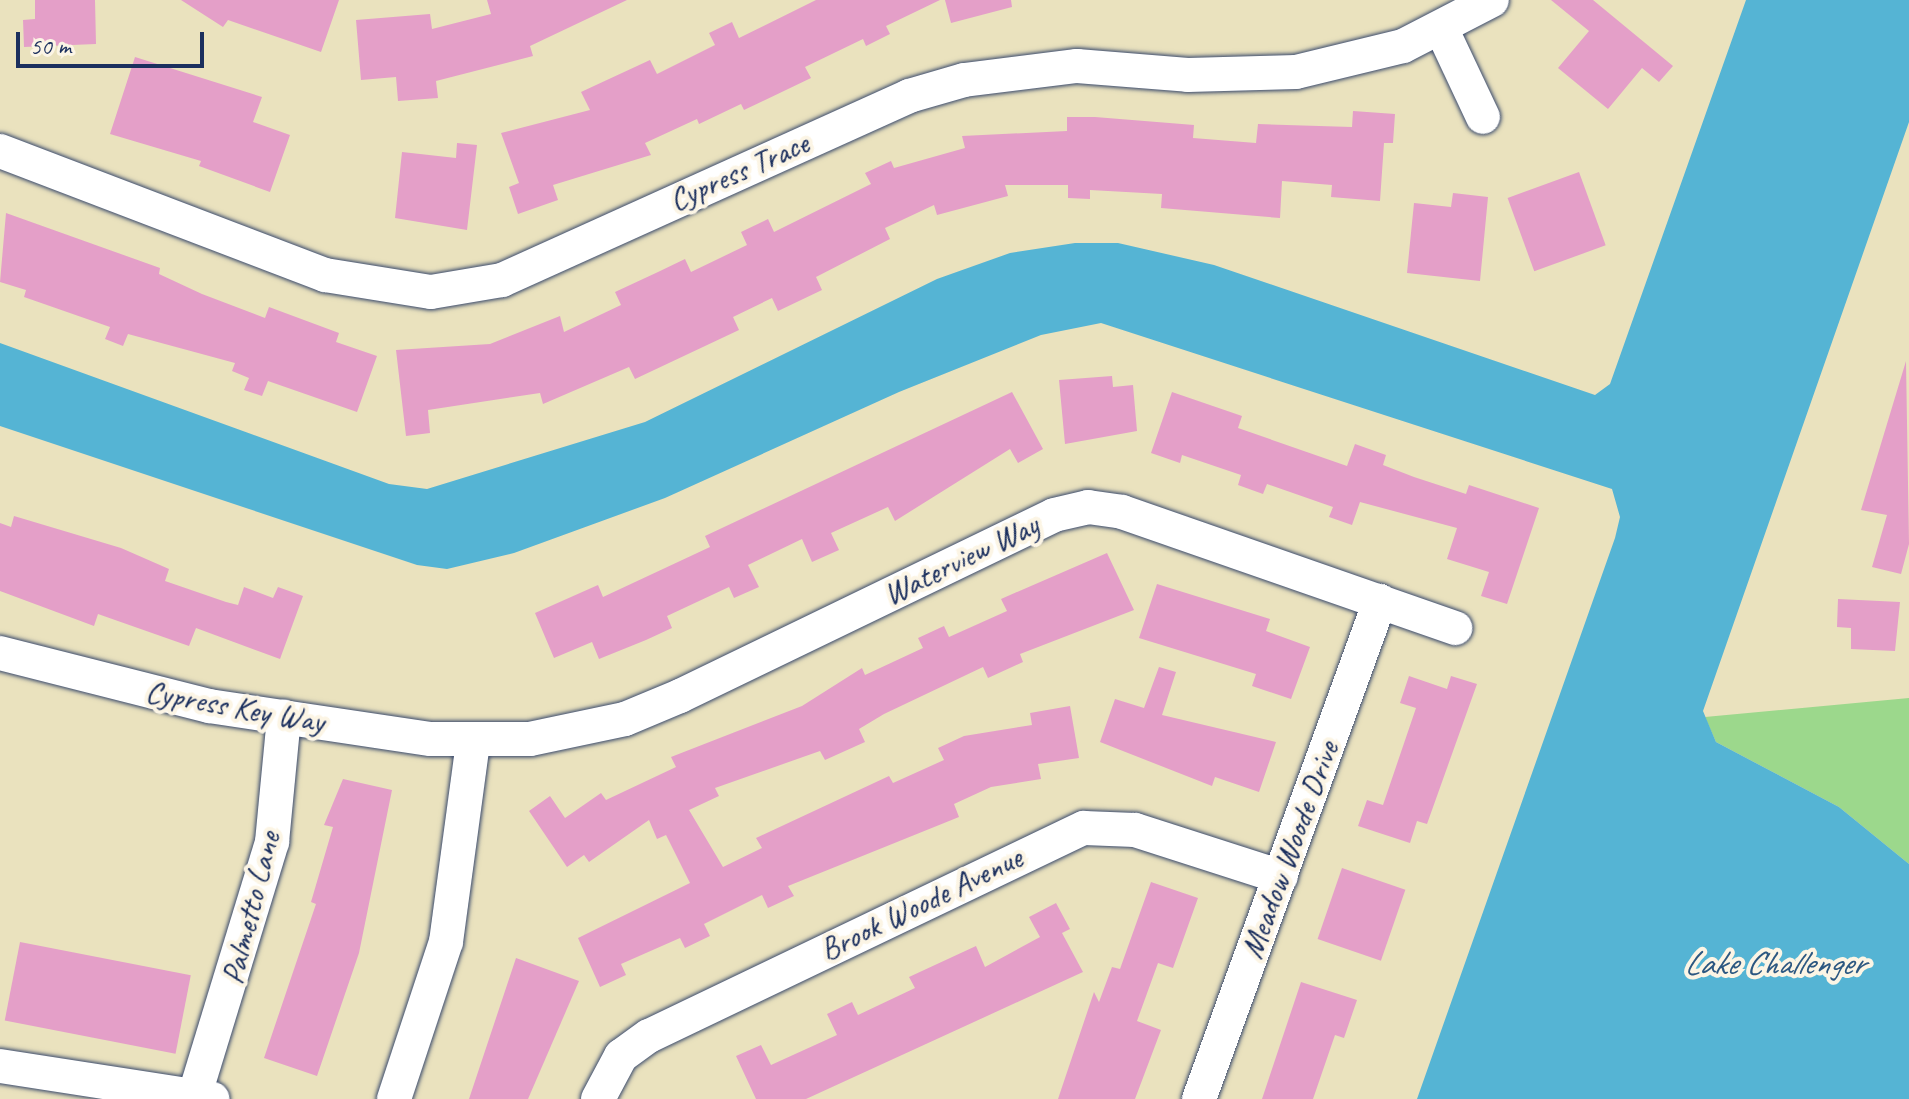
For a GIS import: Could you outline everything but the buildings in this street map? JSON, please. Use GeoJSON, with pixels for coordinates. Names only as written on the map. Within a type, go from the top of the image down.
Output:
{"type":"FeatureCollection","features":[{"type":"Feature","properties":{"kind":"street","name":"Cypress Trace"},"geometry":{"type":"LineString","coordinates":[[0,151],[325,275],[431,292],[502,280],[909,96],[964,80],[1077,66],[1201,75],[1296,72],[1442,30],[1492,0]]}},
{"type":"Feature","properties":{"kind":"street"},"geometry":{"type":"LineString","coordinates":[[1442,30],[1483,117]]}},
{"type":"Feature","properties":{"kind":"street","name":"Waterview Way"},"geometry":{"type":"LineString","coordinates":[[473,741],[530,739],[625,719],[1071,509],[1122,512],[1455,628]]}},
{"type":"Feature","properties":{"kind":"street","name":"Meadow Woode Drive"},"geometry":{"type":"LineString","coordinates":[[1199,1099],[1380,601]]}},
{"type":"Feature","properties":{"kind":"street","name":"Cypress Key Way"},"geometry":{"type":"LineString","coordinates":[[0,653],[72,676],[284,717],[473,741]]}},
{"type":"Feature","properties":{"kind":"street","name":"Palmetto Lane"},"geometry":{"type":"LineString","coordinates":[[204,1096],[272,842],[284,717]]}},
{"type":"Feature","properties":{"kind":"street"},"geometry":{"type":"LineString","coordinates":[[394,1099],[446,942],[473,741]]}},
{"type":"Feature","properties":{"kind":"street","name":"Brook Woode Avenue"},"geometry":{"type":"LineString","coordinates":[[598,1099],[621,1056],[649,1036],[1084,828],[1135,830],[1281,877]]}},
{"type":"Feature","properties":{"kind":"street"},"geometry":{"type":"LineString","coordinates":[[0,1066],[204,1096]]}},
{"type":"Feature","properties":{"kind":"green space"},"geometry":{"type":"Polygon","coordinates":[[[1909,698],[1909,864],[1839,807],[1716,742],[1705,717],[1909,698]]]}},
{"type":"Feature","properties":{"kind":"water","name":"Lake Challenger"},"geometry":{"type":"Polygon","coordinates":[[[1746,0],[1909,0],[1909,122],[1703,711],[1716,742],[1839,807],[1909,864],[1909,1099],[1417,1099],[1615,538],[1620,517],[1612,489],[1101,323],[1041,335],[899,392],[665,498],[514,553],[447,569],[417,565],[0,426],[0,343],[389,484],[427,489],[645,422],[937,279],[1010,253],[1075,243],[1118,243],[1214,265],[1595,395],[1610,384],[1746,0]]]}}]}
